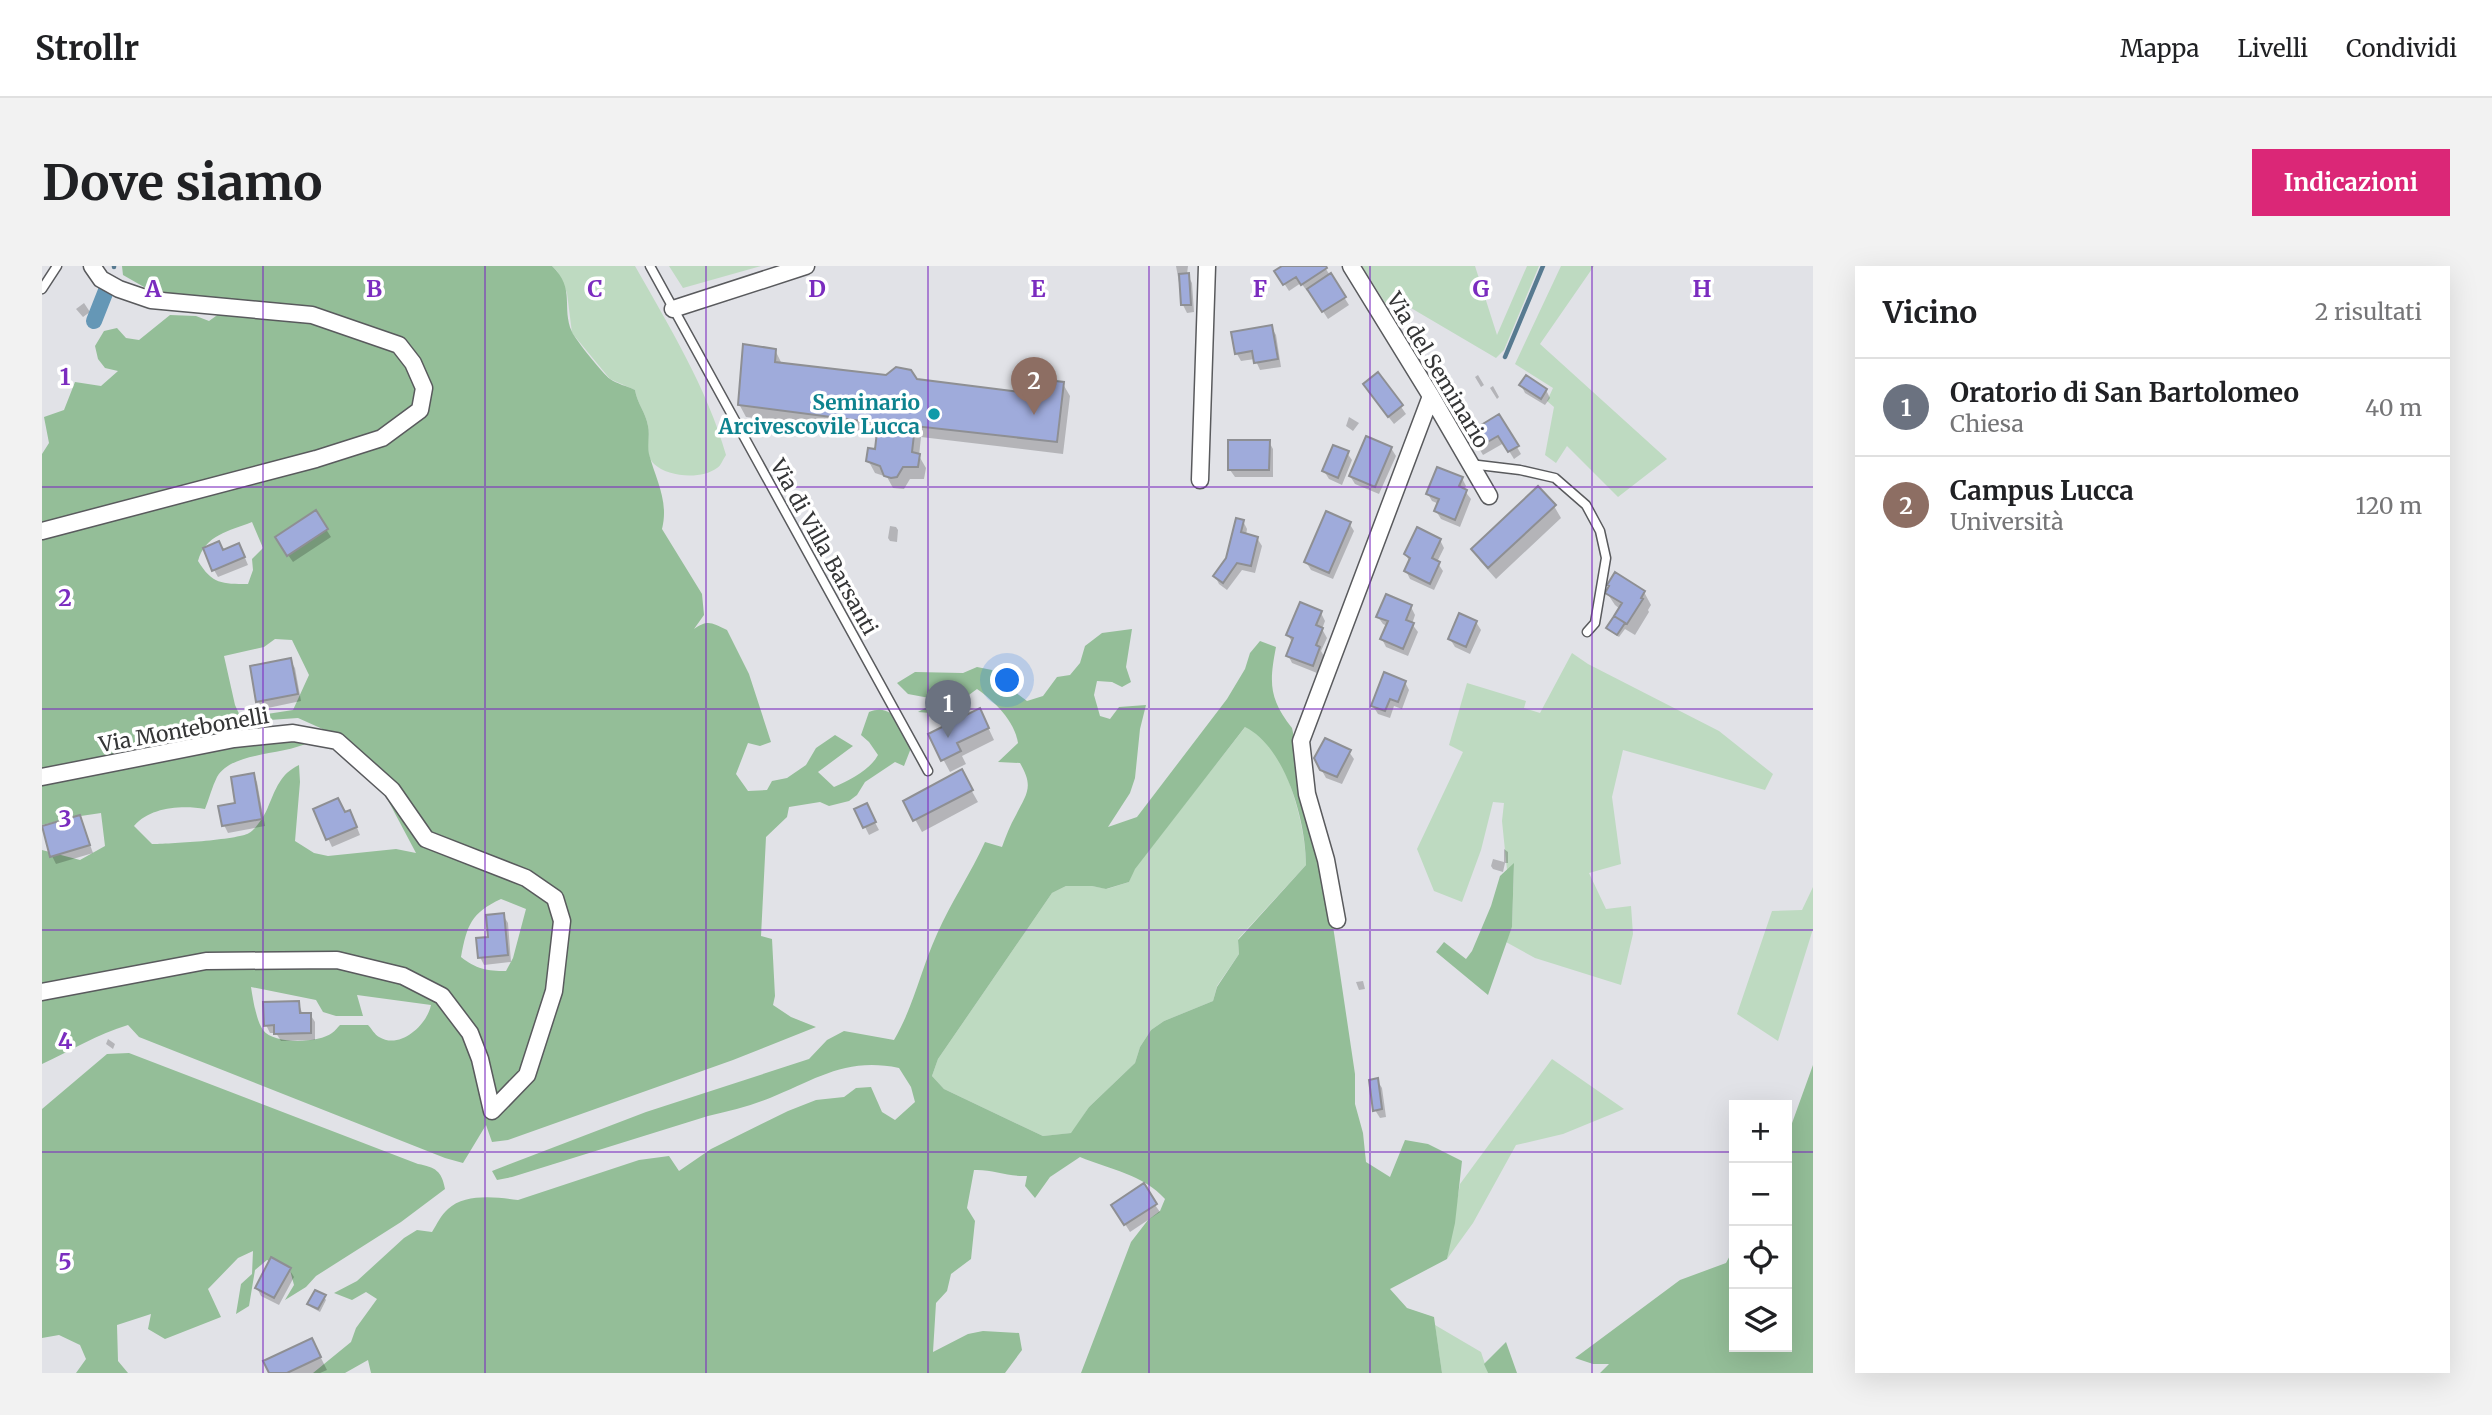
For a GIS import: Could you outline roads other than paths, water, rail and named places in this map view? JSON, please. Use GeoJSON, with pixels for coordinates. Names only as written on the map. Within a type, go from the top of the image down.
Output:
{"type":"FeatureCollection","features":[{"type":"Feature","properties":{"kind":"street"},"geometry":{"type":"LineString","coordinates":[[42,531],[316,459],[382,438],[420,410],[424,388],[414,363],[400,345],[312,315],[151,300],[101,279],[92,266]]}},
{"type":"Feature","properties":{"kind":"street"},"geometry":{"type":"LineString","coordinates":[[673,309],[806,266]]}},
{"type":"Feature","properties":{"kind":"street"},"geometry":{"type":"LineString","coordinates":[[1200,480],[1207,266]]}},
{"type":"Feature","properties":{"kind":"street","name":"Via del Seminario"},"geometry":{"type":"LineString","coordinates":[[1351,266],[1489,496]]}},
{"type":"Feature","properties":{"kind":"street"},"geometry":{"type":"LineString","coordinates":[[1337,920],[1326,860],[1307,794],[1301,741],[1431,396]]}},
{"type":"Feature","properties":{"kind":"street","name":"Via Montebonelli"},"geometry":{"type":"LineString","coordinates":[[42,777],[234,740],[293,733],[337,741],[392,790],[426,839],[526,878],[555,898],[562,921],[554,991],[527,1075],[492,1111],[480,1059],[470,1034],[442,996],[403,975],[337,960],[206,961],[42,992]]}},
{"type":"Feature","properties":{"kind":"lane"},"geometry":{"type":"LineString","coordinates":[[42,289],[57,266]]}},
{"type":"Feature","properties":{"kind":"lane","name":"Via di Villa Barsanti"},"geometry":{"type":"LineString","coordinates":[[650,266],[928,771]]}},
{"type":"Feature","properties":{"kind":"lane"},"geometry":{"type":"LineString","coordinates":[[1470,464],[1520,470],[1555,478],[1587,505],[1600,531],[1606,558],[1595,623],[1587,632]]}},
{"type":"Feature","properties":{"kind":"waterway"},"geometry":{"type":"LineString","coordinates":[[1505,357],[1543,266]]}},
{"type":"Feature","properties":{"kind":"waterway"},"geometry":{"type":"LineString","coordinates":[[94,321],[109,283]]}},
{"type":"Feature","properties":{"kind":"place","name":"Seminario Arcivescovile Lucca"},"geometry":{"type":"Point","coordinates":[934,414]}},
{"type":"Feature","properties":{"kind":"place","name":"Campus Lucca"},"geometry":{"type":"Point","coordinates":[1034,415]}},
{"type":"Feature","properties":{"kind":"place","name":"Oratorio di San Bartolomeo"},"geometry":{"type":"Point","coordinates":[948,738]}}]}
